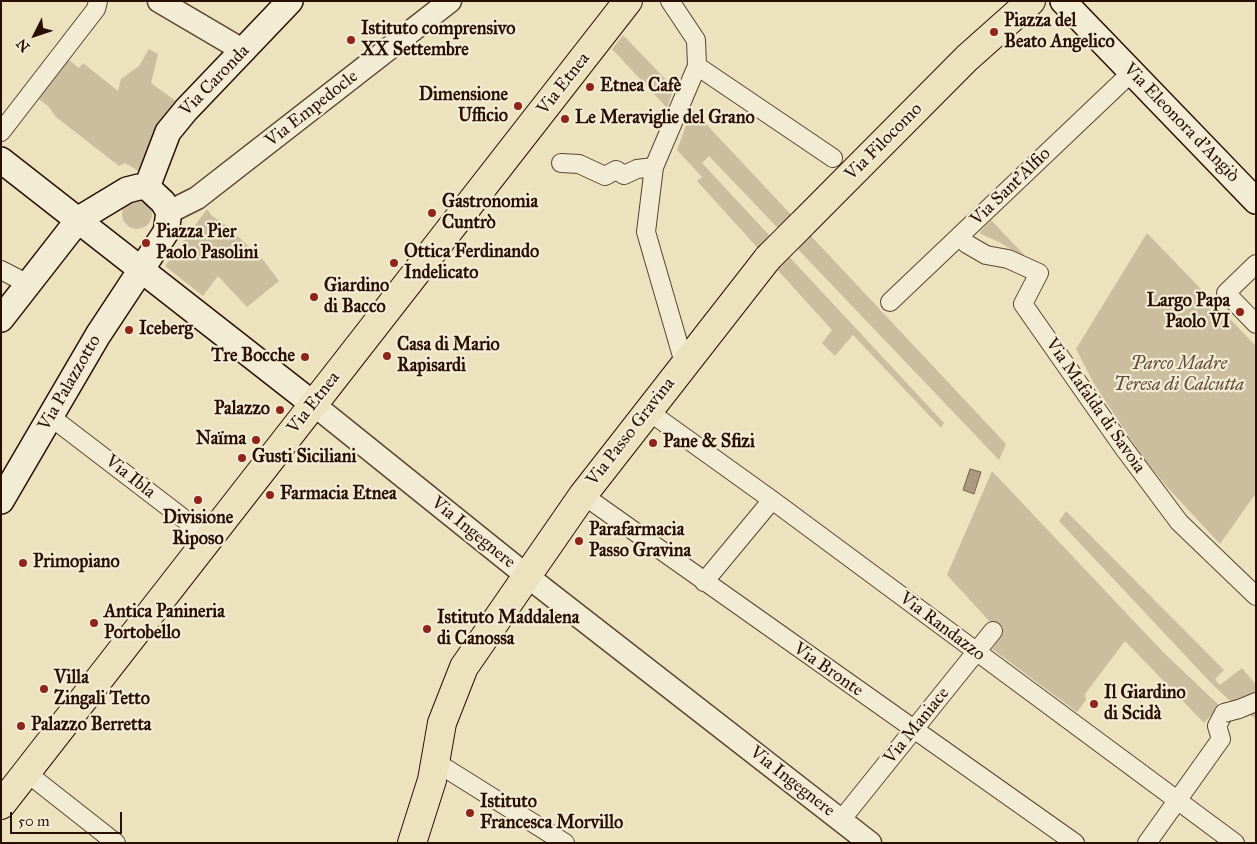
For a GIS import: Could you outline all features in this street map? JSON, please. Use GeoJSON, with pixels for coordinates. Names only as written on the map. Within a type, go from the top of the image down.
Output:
{"type":"FeatureCollection","features":[{"type":"Feature","properties":{"kind":"main road","name":"Via Caronda"},"geometry":{"type":"LineString","coordinates":[[150,178],[168,132],[186,110],[290,1]]}},
{"type":"Feature","properties":{"kind":"main road","name":"Via Etnea"},"geometry":{"type":"LineString","coordinates":[[1,805],[628,1]]}},
{"type":"Feature","properties":{"kind":"main road","name":"Via Filocomo"},"geometry":{"type":"LineString","coordinates":[[684,364],[768,258],[1026,2]]}},
{"type":"Feature","properties":{"kind":"main road","name":"Via Eleonora d'Angiò"},"geometry":{"type":"LineString","coordinates":[[1064,2],[1256,201]]}},
{"type":"Feature","properties":{"kind":"main road","name":"Via Ingegnere"},"geometry":{"type":"LineString","coordinates":[[1,160],[79,219],[313,404]]}},
{"type":"Feature","properties":{"kind":"main road"},"geometry":{"type":"LineString","coordinates":[[1,318],[79,219],[150,178],[169,212]]}},
{"type":"Feature","properties":{"kind":"main road","name":"Via Palazzotto"},"geometry":{"type":"LineString","coordinates":[[1,500],[98,335],[166,232],[169,212]]}},
{"type":"Feature","properties":{"kind":"main road","name":"Via Passo Gravina"},"geometry":{"type":"LineString","coordinates":[[412,843],[432,780],[442,722],[464,667],[583,495],[684,364]]}},
{"type":"Feature","properties":{"kind":"street"},"geometry":{"type":"LineString","coordinates":[[1,132],[96,9],[98,1]]}},
{"type":"Feature","properties":{"kind":"street"},"geometry":{"type":"LineString","coordinates":[[159,1],[244,51]]}},
{"type":"Feature","properties":{"kind":"street","name":"Via Empedocle"},"geometry":{"type":"LineString","coordinates":[[169,212],[197,198],[450,1]]}},
{"type":"Feature","properties":{"kind":"street","name":"Via Passo Gravina"},"geometry":{"type":"LineString","coordinates":[[670,1],[696,40],[697,66],[654,167],[646,232],[684,364]]}},
{"type":"Feature","properties":{"kind":"street"},"geometry":{"type":"LineString","coordinates":[[697,66],[833,158]]}},
{"type":"Feature","properties":{"kind":"street","name":"Via Sant'Alfio"},"geometry":{"type":"LineString","coordinates":[[890,302],[1132,72]]}},
{"type":"Feature","properties":{"kind":"street"},"geometry":{"type":"LineString","coordinates":[[561,163],[580,164],[604,176],[616,170],[624,175],[637,169],[654,167]]}},
{"type":"Feature","properties":{"kind":"street","name":"Via Mafalda di Savoia"},"geometry":{"type":"LineString","coordinates":[[960,236],[967,244],[986,255],[1008,259],[1039,273],[1023,304],[1123,447],[1179,522],[1256,596]]}},
{"type":"Feature","properties":{"kind":"street"},"geometry":{"type":"LineString","coordinates":[[1,270],[28,284]]}},
{"type":"Feature","properties":{"kind":"street"},"geometry":{"type":"LineString","coordinates":[[1253,272],[1226,293],[1256,324]]}},
{"type":"Feature","properties":{"kind":"street","name":"Via Ingegnere"},"geometry":{"type":"LineString","coordinates":[[313,404],[526,576],[870,843]]}},
{"type":"Feature","properties":{"kind":"street","name":"Via Randazzo"},"geometry":{"type":"LineString","coordinates":[[648,411],[772,500],[1235,843]]}},
{"type":"Feature","properties":{"kind":"street","name":"Via Ibla"},"geometry":{"type":"LineString","coordinates":[[51,416],[209,538]]}},
{"type":"Feature","properties":{"kind":"street","name":"Via Bronte"},"geometry":{"type":"LineString","coordinates":[[583,495],[1075,843]]}},
{"type":"Feature","properties":{"kind":"street"},"geometry":{"type":"LineString","coordinates":[[704,582],[772,500]]}},
{"type":"Feature","properties":{"kind":"street","name":"Via Maniace"},"geometry":{"type":"LineString","coordinates":[[841,820],[993,631]]}},
{"type":"Feature","properties":{"kind":"street"},"geometry":{"type":"LineString","coordinates":[[1147,843],[1221,739],[1217,726],[1232,711],[1256,702]]}},
{"type":"Feature","properties":{"kind":"street"},"geometry":{"type":"LineString","coordinates":[[434,761],[565,843]]}},
{"type":"Feature","properties":{"kind":"street"},"geometry":{"type":"LineString","coordinates":[[27,773],[116,843]]}},
{"type":"Feature","properties":{"kind":"green space"},"geometry":{"type":"Polygon","coordinates":[[[623,35],[674,88],[667,108],[612,49],[623,35]]]}},
{"type":"Feature","properties":{"kind":"green space"},"geometry":{"type":"Polygon","coordinates":[[[149,49],[158,54],[151,83],[180,104],[142,173],[125,163],[119,166],[56,117],[48,106],[36,97],[69,60],[79,68],[83,63],[118,91],[121,79],[139,66],[149,49]]]}},
{"type":"Feature","properties":{"kind":"green space"},"geometry":{"type":"Polygon","coordinates":[[[692,109],[1006,444],[999,460],[709,156],[702,163],[944,423],[941,428],[853,335],[835,356],[822,343],[832,330],[697,181],[702,177],[677,150],[692,109]]]}},
{"type":"Feature","properties":{"kind":"green space"},"geometry":{"type":"Polygon","coordinates":[[[137,199],[148,203],[152,214],[148,225],[137,229],[126,225],[122,214],[126,203],[137,199]]]}},
{"type":"Feature","properties":{"kind":"green space"},"geometry":{"type":"Polygon","coordinates":[[[207,209],[212,216],[227,226],[264,261],[279,281],[247,307],[218,276],[203,296],[165,266],[207,209]]]}},
{"type":"Feature","properties":{"kind":"green space"},"geometry":{"type":"Polygon","coordinates":[[[991,220],[1030,261],[1001,243],[981,234],[980,232],[991,220]]]}},
{"type":"Feature","properties":{"kind":"green space","name":"Parco Madre Teresa di Calcutta"},"geometry":{"type":"Polygon","coordinates":[[[1147,233],[1256,346],[1256,493],[1220,544],[1143,458],[1093,382],[1076,349],[1147,233]]]}},
{"type":"Feature","properties":{"kind":"green space"},"geometry":{"type":"Polygon","coordinates":[[[992,471],[1164,653],[1222,708],[1216,710],[1204,723],[1125,641],[1085,694],[1086,700],[1077,712],[992,649],[1002,635],[947,575],[992,471]]]}},
{"type":"Feature","properties":{"kind":"green space"},"geometry":{"type":"Polygon","coordinates":[[[1066,511],[1224,670],[1215,679],[1220,685],[1242,668],[1256,685],[1256,719],[1229,700],[1211,683],[1059,521],[1066,511]]]}},
{"type":"Feature","properties":{"kind":"shaded area"},"geometry":{"type":"Polygon","coordinates":[[[970,469],[981,472],[974,494],[963,490],[970,469]]]}},
{"type":"Feature","properties":{"kind":"place","name":"Piazza del Beato Angelico"},"geometry":{"type":"Point","coordinates":[994,32]}},
{"type":"Feature","properties":{"kind":"place","name":"Istituto comprensivo XX Settembre"},"geometry":{"type":"Point","coordinates":[351,40]}},
{"type":"Feature","properties":{"kind":"place","name":"Etnea Cafè"},"geometry":{"type":"Point","coordinates":[590,87]}},
{"type":"Feature","properties":{"kind":"place","name":"Dimensione Ufficio"},"geometry":{"type":"Point","coordinates":[518,106]}},
{"type":"Feature","properties":{"kind":"place","name":"Le Meraviglie del Grano"},"geometry":{"type":"Point","coordinates":[565,119]}},
{"type":"Feature","properties":{"kind":"place","name":"Gastronomia Cuntrò"},"geometry":{"type":"Point","coordinates":[432,213]}},
{"type":"Feature","properties":{"kind":"place","name":"Piazza Pier Paolo Pasolini"},"geometry":{"type":"Point","coordinates":[146,243]}},
{"type":"Feature","properties":{"kind":"place","name":"Ottica Ferdinando Indelicato"},"geometry":{"type":"Point","coordinates":[394,263]}},
{"type":"Feature","properties":{"kind":"place","name":"Giardino di Bacco"},"geometry":{"type":"Point","coordinates":[314,297]}},
{"type":"Feature","properties":{"kind":"place","name":"Largo Papa Paolo VI"},"geometry":{"type":"Point","coordinates":[1240,312]}},
{"type":"Feature","properties":{"kind":"place","name":"Iceberg"},"geometry":{"type":"Point","coordinates":[129,330]}},
{"type":"Feature","properties":{"kind":"place","name":"Casa di Mario Rapisardi"},"geometry":{"type":"Point","coordinates":[387,356]}},
{"type":"Feature","properties":{"kind":"place","name":"Tre Bocche"},"geometry":{"type":"Point","coordinates":[305,357]}},
{"type":"Feature","properties":{"kind":"place","name":"Palazzo"},"geometry":{"type":"Point","coordinates":[280,410]}},
{"type":"Feature","properties":{"kind":"place","name":"Naïma"},"geometry":{"type":"Point","coordinates":[256,440]}},
{"type":"Feature","properties":{"kind":"place","name":"Pane & Sfizi"},"geometry":{"type":"Point","coordinates":[653,443]}},
{"type":"Feature","properties":{"kind":"place","name":"Gusti Siciliani"},"geometry":{"type":"Point","coordinates":[242,458]}},
{"type":"Feature","properties":{"kind":"place","name":"Farmacia Etnea"},"geometry":{"type":"Point","coordinates":[270,495]}},
{"type":"Feature","properties":{"kind":"place","name":"Divisione Riposo"},"geometry":{"type":"Point","coordinates":[198,500]}},
{"type":"Feature","properties":{"kind":"place","name":"Parafarmacia Passo Gravina"},"geometry":{"type":"Point","coordinates":[579,541]}},
{"type":"Feature","properties":{"kind":"place","name":"Primopiano"},"geometry":{"type":"Point","coordinates":[23,563]}},
{"type":"Feature","properties":{"kind":"place","name":"Antica Panineria Portobello"},"geometry":{"type":"Point","coordinates":[94,623]}},
{"type":"Feature","properties":{"kind":"place","name":"Istituto Maddalena di Canossa"},"geometry":{"type":"Point","coordinates":[427,629]}},
{"type":"Feature","properties":{"kind":"place","name":"Villa Zingali Tetto"},"geometry":{"type":"Point","coordinates":[44,689]}},
{"type":"Feature","properties":{"kind":"place","name":"Il Giardino di Scidà"},"geometry":{"type":"Point","coordinates":[1094,704]}},
{"type":"Feature","properties":{"kind":"place","name":"Palazzo Berretta"},"geometry":{"type":"Point","coordinates":[21,726]}},
{"type":"Feature","properties":{"kind":"place","name":"Istituto Francesca Morvillo"},"geometry":{"type":"Point","coordinates":[470,813]}}]}
